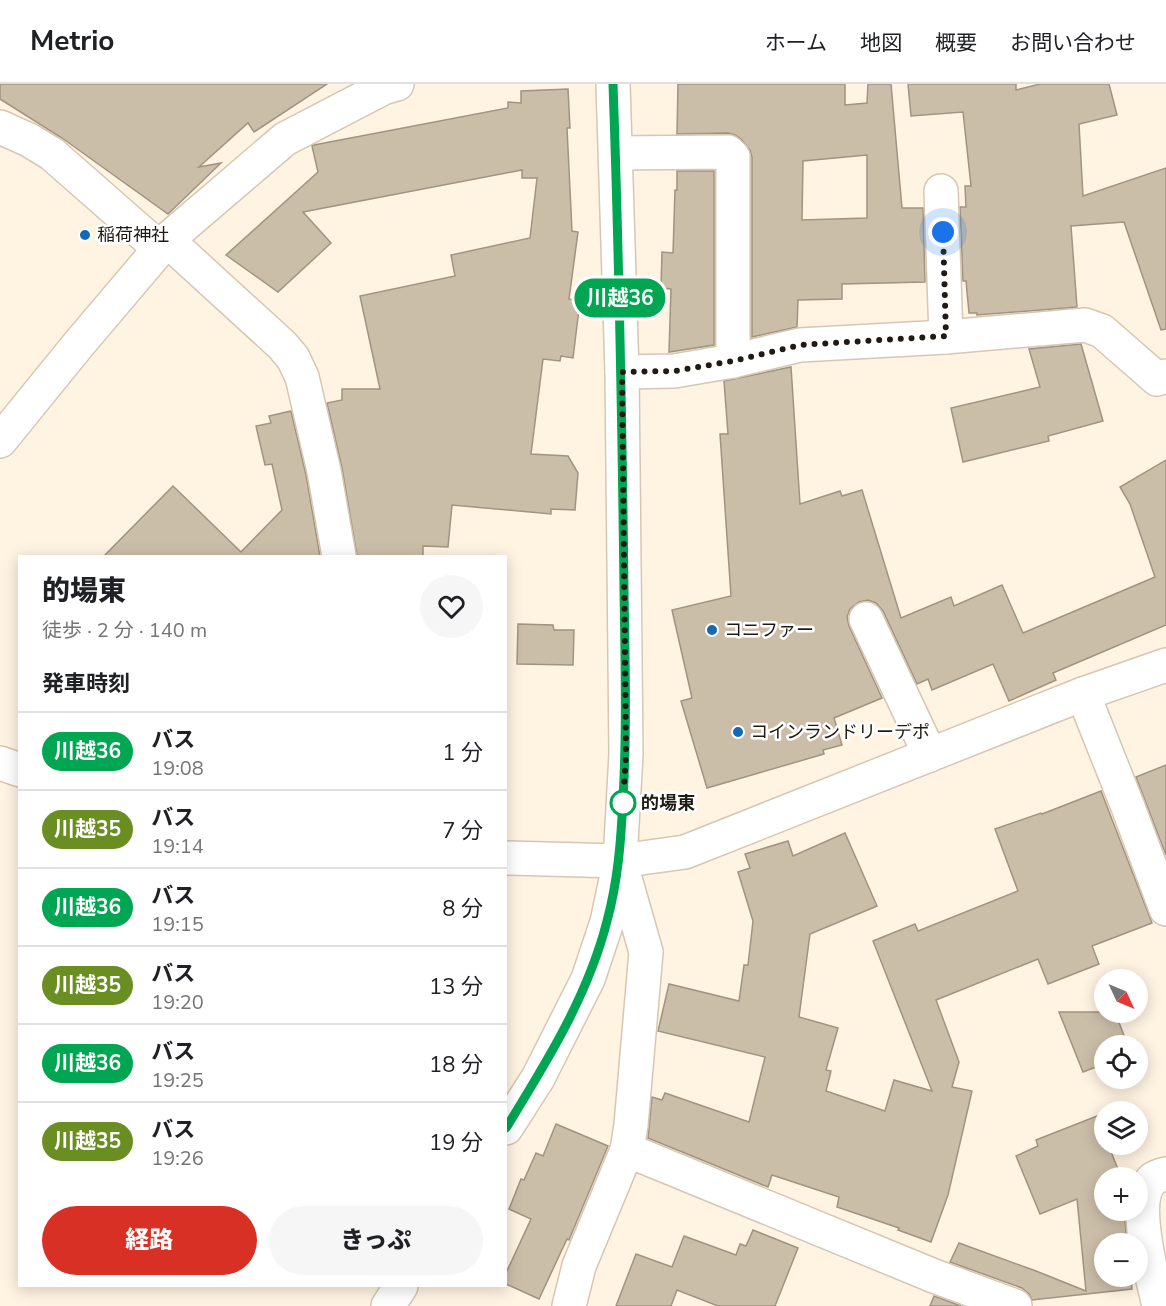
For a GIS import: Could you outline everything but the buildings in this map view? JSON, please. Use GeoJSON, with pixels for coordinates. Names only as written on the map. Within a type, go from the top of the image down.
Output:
{"type":"FeatureCollection","features":[{"type":"Feature","properties":{"kind":"street"},"geometry":{"type":"LineString","coordinates":[[0,441],[163,244],[285,139],[383,88],[397,84]]}},
{"type":"Feature","properties":{"kind":"street"},"geometry":{"type":"LineString","coordinates":[[507,1126],[537,1078],[588,979],[607,922],[620,861],[626,754],[622,372],[613,84]]}},
{"type":"Feature","properties":{"kind":"street"},"geometry":{"type":"LineString","coordinates":[[0,128],[29,140],[52,154],[163,244],[282,345],[294,358],[302,378],[324,471],[339,555]]}},
{"type":"Feature","properties":{"kind":"street"},"geometry":{"type":"LineString","coordinates":[[616,153],[728,152],[733,157],[733,361]]}},
{"type":"Feature","properties":{"kind":"street"},"geometry":{"type":"LineString","coordinates":[[941,191],[946,336]]}},
{"type":"Feature","properties":{"kind":"street"},"geometry":{"type":"LineString","coordinates":[[622,372],[675,371],[733,361],[800,345],[1085,325],[1102,331],[1157,379],[1166,376]]}},
{"type":"Feature","properties":{"kind":"street"},"geometry":{"type":"LineString","coordinates":[[866,619],[930,755]]}},
{"type":"Feature","properties":{"kind":"street"},"geometry":{"type":"LineString","coordinates":[[507,858],[620,861],[686,852],[1083,694],[1166,664]]}},
{"type":"Feature","properties":{"kind":"street"},"geometry":{"type":"LineString","coordinates":[[1083,694],[1166,909]]}},
{"type":"Feature","properties":{"kind":"street"},"geometry":{"type":"LineString","coordinates":[[0,763],[18,769]]}},
{"type":"Feature","properties":{"kind":"street"},"geometry":{"type":"LineString","coordinates":[[569,1306],[579,1266],[627,1150],[631,1125],[646,952],[620,861]]}},
{"type":"Feature","properties":{"kind":"street"},"geometry":{"type":"LineString","coordinates":[[627,1150],[934,1276],[1015,1306]]}},
{"type":"Feature","properties":{"kind":"street"},"geometry":{"type":"LineString","coordinates":[[1159,1306],[1143,1234],[1144,1194],[1153,1179],[1166,1174]]}},
{"type":"Feature","properties":{"kind":"street"},"geometry":{"type":"LineString","coordinates":[[388,1306],[400,1287]]}},
{"type":"Feature","properties":{"kind":"bus line","name":"川越36"},"geometry":{"type":"LineString","coordinates":[[507,1126],[537,1078],[588,979],[607,922],[620,861],[626,754],[622,372],[613,84]]}},
{"type":"Feature","properties":{"kind":"place","name":"稲荷神社"},"geometry":{"type":"Point","coordinates":[85,235]}},
{"type":"Feature","properties":{"kind":"place","name":"コニファー"},"geometry":{"type":"Point","coordinates":[712,630]}},
{"type":"Feature","properties":{"kind":"place","name":"コインランドリーデポ"},"geometry":{"type":"Point","coordinates":[738,732]}},
{"type":"Feature","properties":{"kind":"place","name":"的場東"},"geometry":{"type":"Point","coordinates":[623,803]}},
{"type":"Feature","properties":{"kind":"route"},"geometry":{"type":"LineString","coordinates":[[623,803],[626,754],[622,372],[675,371],[733,361],[800,345],[946,336],[943,232]]}}]}
